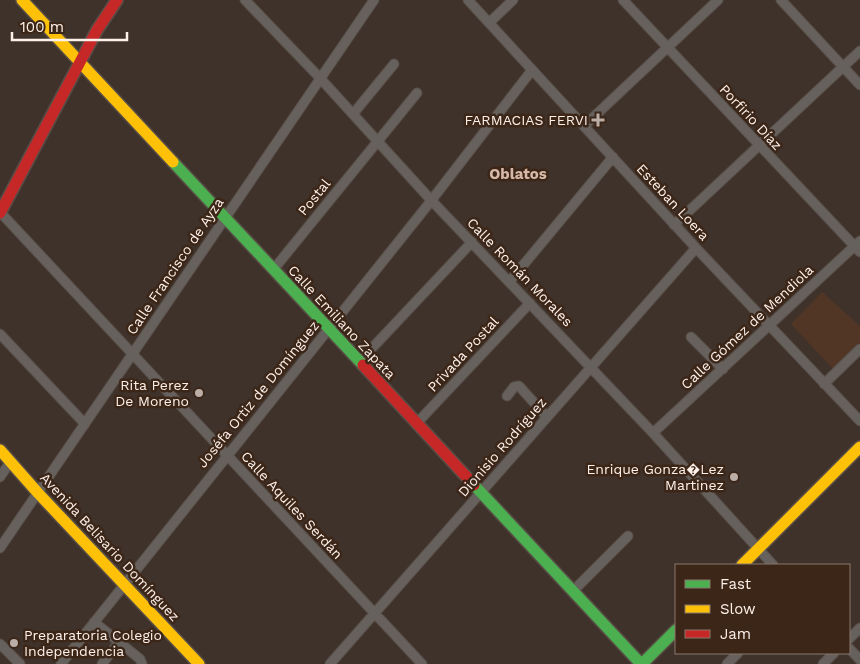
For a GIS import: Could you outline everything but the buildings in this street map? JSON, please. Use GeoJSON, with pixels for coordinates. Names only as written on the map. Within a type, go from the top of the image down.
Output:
{"type":"FeatureCollection","features":[{"type":"Feature","properties":{"kind":"street","name":"Calle Emiliano Zapata"},"geometry":{"type":"LineString","coordinates":[[22,0],[641,664]]}},
{"type":"Feature","properties":{"kind":"street"},"geometry":{"type":"LineString","coordinates":[[0,212],[97,30],[117,0]]}},
{"type":"Feature","properties":{"kind":"street","name":"Calle Román Morales"},"geometry":{"type":"LineString","coordinates":[[245,0],[320,78],[431,200],[653,433],[773,564]]}},
{"type":"Feature","properties":{"kind":"street","name":"Calle Francisco de Ayza"},"geometry":{"type":"LineString","coordinates":[[0,548],[374,0]]}},
{"type":"Feature","properties":{"kind":"street","name":"Esteban Loera"},"geometry":{"type":"LineString","coordinates":[[468,0],[696,248],[860,421]]}},
{"type":"Feature","properties":{"kind":"street"},"geometry":{"type":"LineString","coordinates":[[490,22],[513,0]]}},
{"type":"Feature","properties":{"kind":"street","name":"Porfirio Díaz"},"geometry":{"type":"LineString","coordinates":[[623,0],[759,146],[858,247]]}},
{"type":"Feature","properties":{"kind":"street"},"geometry":{"type":"LineString","coordinates":[[584,126],[718,0]]}},
{"type":"Feature","properties":{"kind":"street"},"geometry":{"type":"LineString","coordinates":[[781,0],[860,85]]}},
{"type":"Feature","properties":{"kind":"street"},"geometry":{"type":"LineString","coordinates":[[674,224],[860,51]]}},
{"type":"Feature","properties":{"kind":"street"},"geometry":{"type":"LineString","coordinates":[[353,114],[394,64]]}},
{"type":"Feature","properties":{"kind":"street","name":"Joséfa Ortiz de Domínguez"},"geometry":{"type":"LineString","coordinates":[[62,664],[532,70]]}},
{"type":"Feature","properties":{"kind":"street","name":"Postal"},"geometry":{"type":"LineString","coordinates":[[273,270],[417,92]]}},
{"type":"Feature","properties":{"kind":"street"},"geometry":{"type":"LineString","coordinates":[[510,281],[613,158]]}},
{"type":"Feature","properties":{"kind":"street","name":"Calle Aquiles Serdán"},"geometry":{"type":"LineString","coordinates":[[0,212],[422,664]]}},
{"type":"Feature","properties":{"kind":"street"},"geometry":{"type":"LineString","coordinates":[[359,362],[472,242]]}},
{"type":"Feature","properties":{"kind":"street","name":"Calle Gómez de Mendiola"},"geometry":{"type":"LineString","coordinates":[[653,433],[858,247]]}},
{"type":"Feature","properties":{"kind":"street","name":"Dionisio Rodríguez"},"geometry":{"type":"LineString","coordinates":[[330,664],[696,248]]}},
{"type":"Feature","properties":{"kind":"street","name":"Privada Postal"},"geometry":{"type":"LineString","coordinates":[[416,424],[530,302]]}},
{"type":"Feature","properties":{"kind":"street"},"geometry":{"type":"LineString","coordinates":[[0,334],[85,424]]}},
{"type":"Feature","properties":{"kind":"street"},"geometry":{"type":"LineString","coordinates":[[691,337],[723,368]]}},
{"type":"Feature","properties":{"kind":"street"},"geometry":{"type":"LineString","coordinates":[[824,384],[860,349]]}},
{"type":"Feature","properties":{"kind":"street"},"geometry":{"type":"LineString","coordinates":[[508,396],[514,386],[519,386],[547,417]]}},
{"type":"Feature","properties":{"kind":"street"},"geometry":{"type":"LineString","coordinates":[[743,564],[860,447]]}},
{"type":"Feature","properties":{"kind":"street","name":"Avenida Belisario Domínguez"},"geometry":{"type":"LineString","coordinates":[[0,450],[199,664]]}},
{"type":"Feature","properties":{"kind":"street"},"geometry":{"type":"LineString","coordinates":[[0,477],[11,461]]}},
{"type":"Feature","properties":{"kind":"street"},"geometry":{"type":"LineString","coordinates":[[573,591],[628,536]]}},
{"type":"Feature","properties":{"kind":"street"},"geometry":{"type":"LineString","coordinates":[[94,622],[140,659],[142,664]]}},
{"type":"Feature","properties":{"kind":"street"},"geometry":{"type":"LineString","coordinates":[[850,638],[860,628]]}},
{"type":"Feature","properties":{"kind":"street"},"geometry":{"type":"LineString","coordinates":[[641,664],[675,631]]}},
{"type":"Feature","properties":{"kind":"street"},"geometry":{"type":"LineString","coordinates":[[102,664],[119,642]]}},
{"type":"Feature","properties":{"kind":"street"},"geometry":{"type":"LineString","coordinates":[[0,644],[20,664]]}},
{"type":"Feature","properties":{"kind":"street"},"geometry":{"type":"LineString","coordinates":[[850,649],[860,660]]}},
{"type":"Feature","properties":{"kind":"street"},"geometry":{"type":"LineString","coordinates":[[727,664],[737,654]]}},
{"type":"Feature","properties":{"kind":"street"},"geometry":{"type":"LineString","coordinates":[[823,664],[833,654]]}},
{"type":"Feature","properties":{"kind":"shaded area"},"geometry":{"type":"Polygon","coordinates":[[[822,292],[860,326],[860,342],[834,370],[791,324],[822,292]]]}},
{"type":"Feature","properties":{"kind":"traffic: fast"},"geometry":{"type":"LineString","coordinates":[[173,162],[363,365]]}},
{"type":"Feature","properties":{"kind":"traffic: fast"},"geometry":{"type":"LineString","coordinates":[[474,485],[641,664]]}},
{"type":"Feature","properties":{"kind":"traffic: fast"},"geometry":{"type":"LineString","coordinates":[[642,664],[675,631]]}},
{"type":"Feature","properties":{"kind":"traffic: slow"},"geometry":{"type":"LineString","coordinates":[[22,0],[173,162]]}},
{"type":"Feature","properties":{"kind":"traffic: slow"},"geometry":{"type":"LineString","coordinates":[[743,564],[860,447]]}},
{"type":"Feature","properties":{"kind":"traffic: slow"},"geometry":{"type":"LineString","coordinates":[[0,450],[199,664]]}},
{"type":"Feature","properties":{"kind":"traffic: jam"},"geometry":{"type":"LineString","coordinates":[[0,213],[97,30],[117,0]]}},
{"type":"Feature","properties":{"kind":"traffic: jam"},"geometry":{"type":"LineString","coordinates":[[363,365],[474,485]]}},
{"type":"Feature","properties":{"kind":"place","name":"FARMACIAS FERVI"},"geometry":{"type":"Point","coordinates":[598,120]}},
{"type":"Feature","properties":{"kind":"place","name":"Rita Perez De Moreno"},"geometry":{"type":"Point","coordinates":[199,393]}},
{"type":"Feature","properties":{"kind":"place","name":"Enrique Gonza�Lez Martinez"},"geometry":{"type":"Point","coordinates":[734,477]}},
{"type":"Feature","properties":{"kind":"place","name":"Preparatoria Colegio Independencia"},"geometry":{"type":"Point","coordinates":[14,643]}},
{"type":"Feature","properties":{"kind":"district","name":"Oblatos"},"geometry":{"type":"Point","coordinates":[518,174]}}]}
